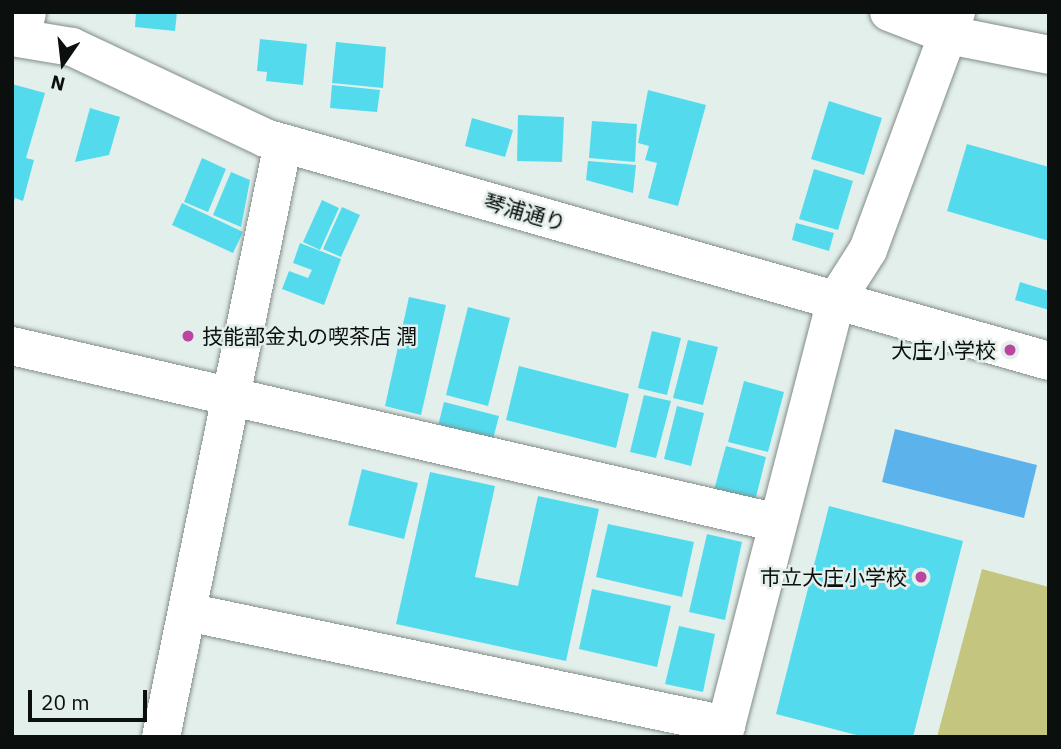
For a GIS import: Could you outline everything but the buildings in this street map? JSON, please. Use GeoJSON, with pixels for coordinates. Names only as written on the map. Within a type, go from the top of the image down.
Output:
{"type":"FeatureCollection","features":[{"type":"Feature","properties":{"kind":"street"},"geometry":{"type":"LineString","coordinates":[[888,12],[952,23],[1049,55]]}},
{"type":"Feature","properties":{"kind":"street"},"geometry":{"type":"LineString","coordinates":[[187,612],[725,731],[836,300],[868,250],[952,23]]}},
{"type":"Feature","properties":{"kind":"street","name":"琴浦通り"},"geometry":{"type":"LineString","coordinates":[[20,29],[72,47],[222,121],[283,143],[1049,361]]}},
{"type":"Feature","properties":{"kind":"street"},"geometry":{"type":"LineString","coordinates":[[161,737],[283,143]]}},
{"type":"Feature","properties":{"kind":"street"},"geometry":{"type":"LineString","coordinates":[[12,346],[778,523]]}},
{"type":"Feature","properties":{"kind":"green space"},"geometry":{"type":"Polygon","coordinates":[[[982,569],[1049,587],[1049,737],[937,737],[982,569]]]}},
{"type":"Feature","properties":{"kind":"water"},"geometry":{"type":"Polygon","coordinates":[[[895,429],[1037,465],[1024,518],[882,482],[895,429]]]}},
{"type":"Feature","properties":{"kind":"place","name":"技能部金丸の喫茶店 潤"},"geometry":{"type":"Point","coordinates":[188,336]}},
{"type":"Feature","properties":{"kind":"place","name":"大庄小学校"},"geometry":{"type":"Point","coordinates":[1010,350]}},
{"type":"Feature","properties":{"kind":"place","name":"市立大庄小学校"},"geometry":{"type":"Point","coordinates":[921,577]}}]}
